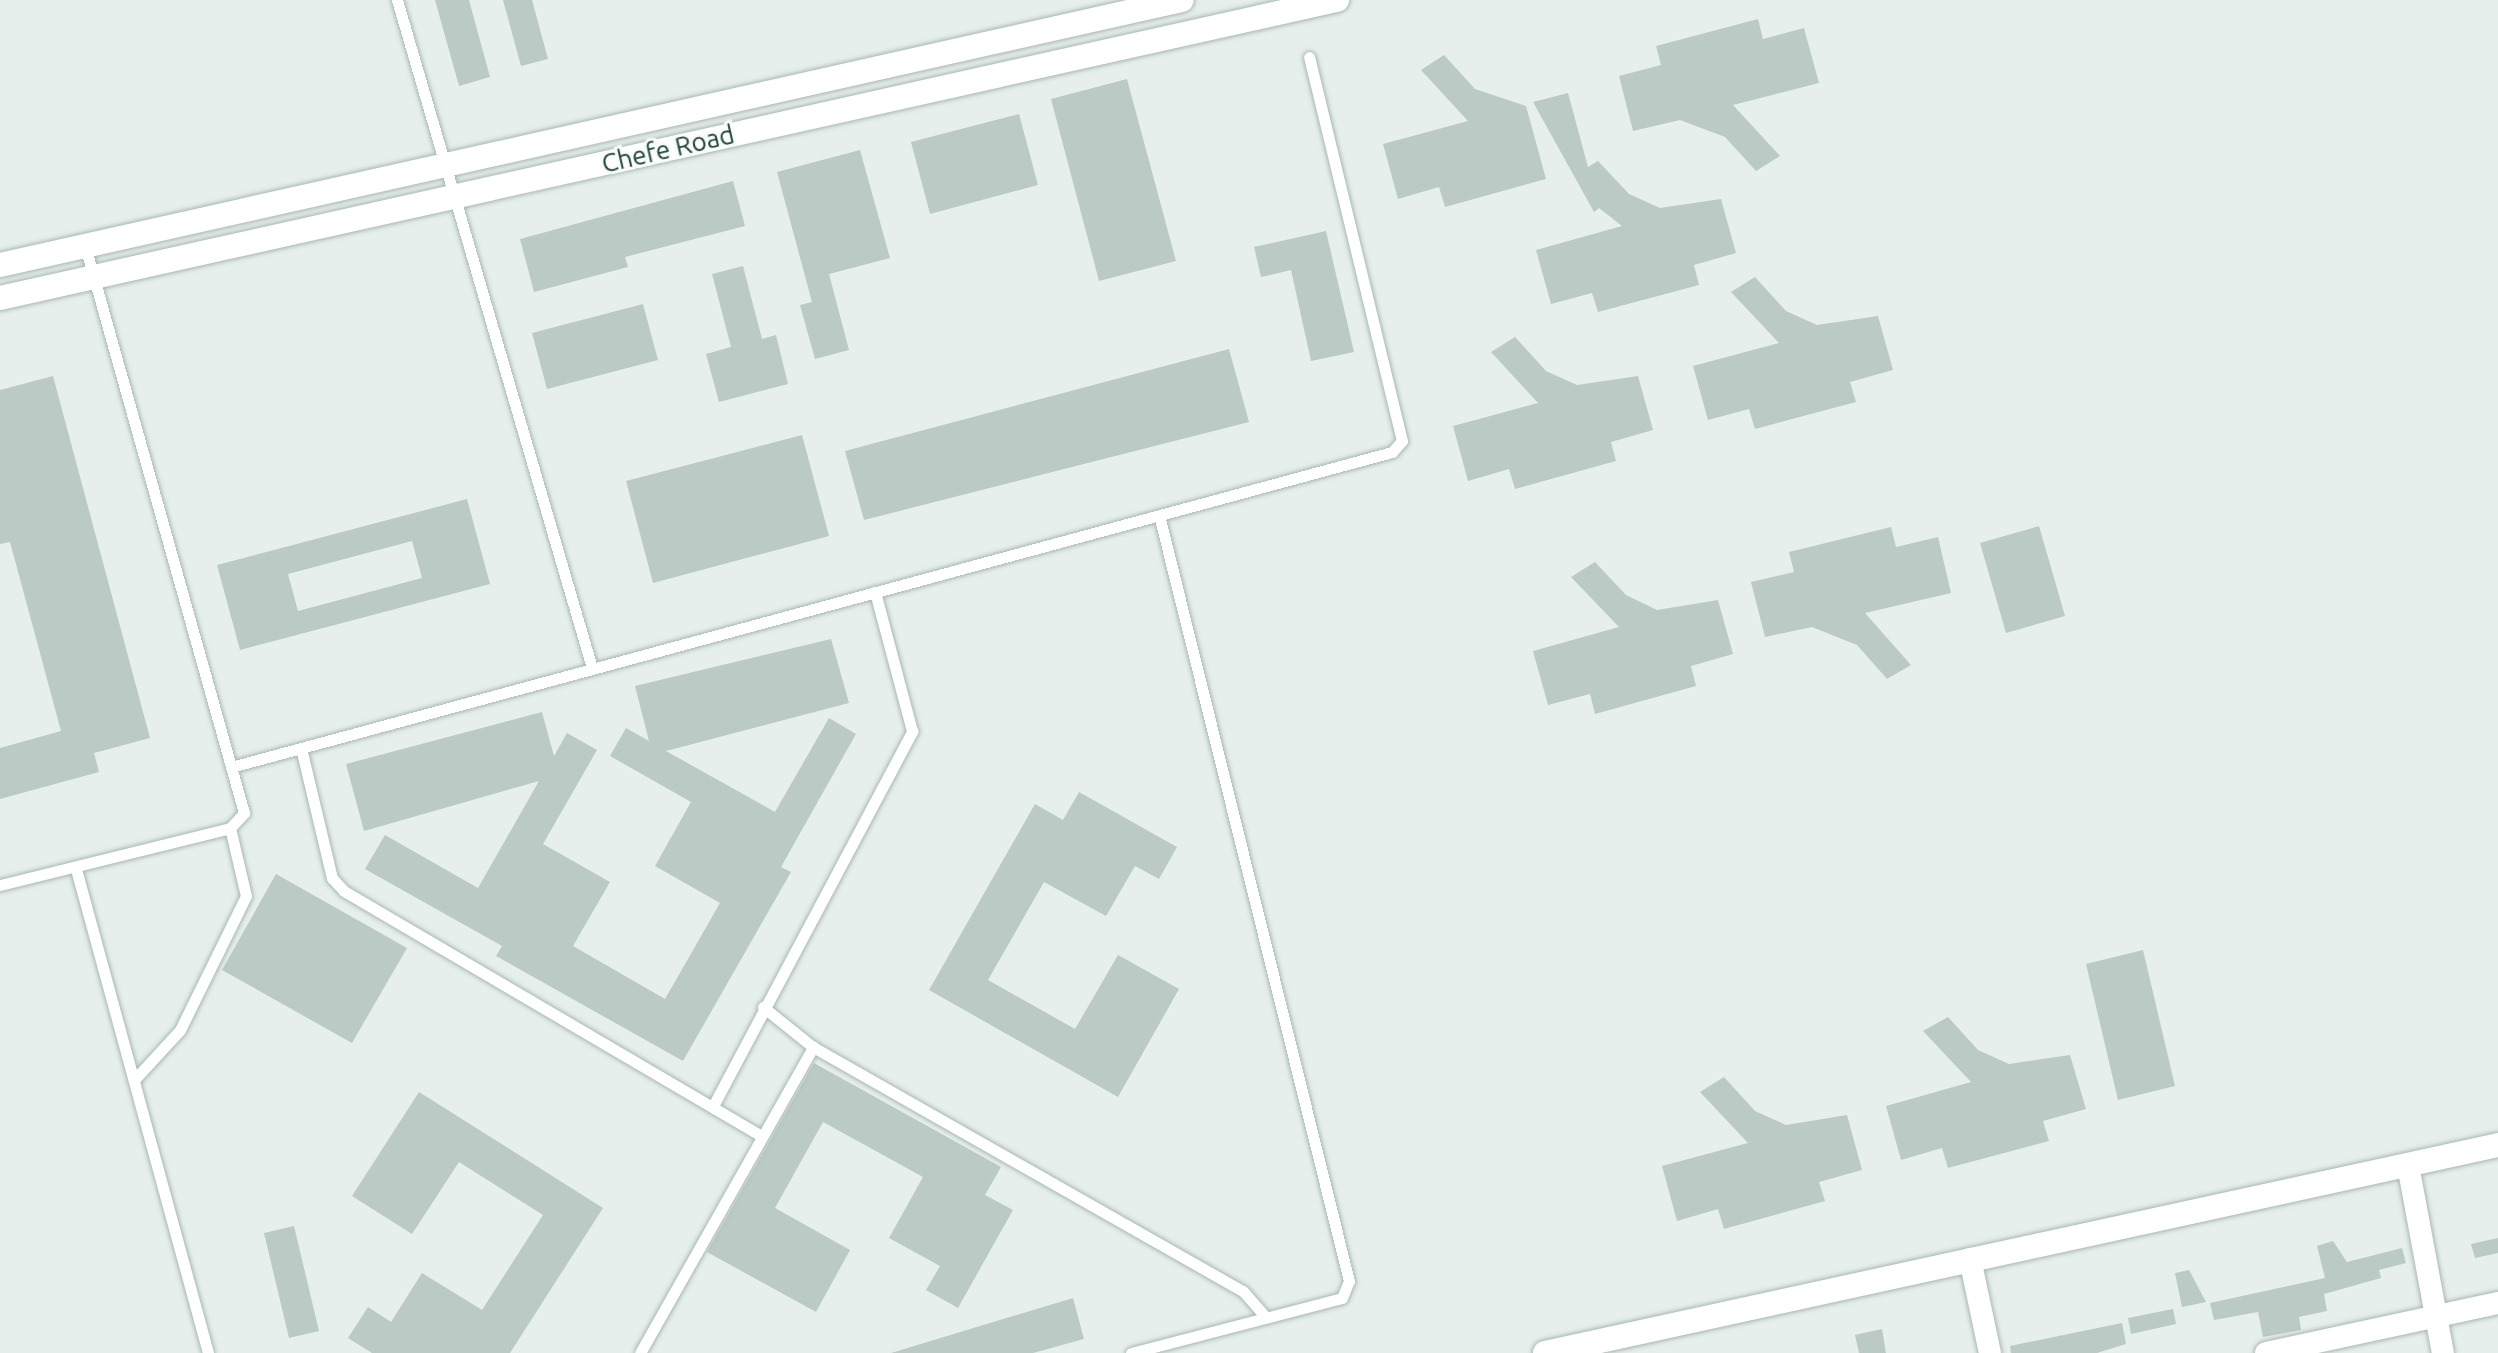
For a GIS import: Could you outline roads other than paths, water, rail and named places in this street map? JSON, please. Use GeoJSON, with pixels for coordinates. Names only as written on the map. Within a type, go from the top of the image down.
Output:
{"type":"FeatureCollection","features":[{"type":"Feature","properties":{"kind":"street","name":"Chefe Road"},"geometry":{"type":"LineString","coordinates":[[0,265],[1182,0]]}},
{"type":"Feature","properties":{"kind":"street","name":"Chefe Road"},"geometry":{"type":"LineString","coordinates":[[0,298],[1337,0]]}},
{"type":"Feature","properties":{"kind":"street"},"geometry":{"type":"LineString","coordinates":[[1545,1353],[2498,1145]]}},
{"type":"Feature","properties":{"kind":"street"},"geometry":{"type":"LineString","coordinates":[[2408,1165],[2434,1318],[2443,1353]]}},
{"type":"Feature","properties":{"kind":"street"},"geometry":{"type":"LineString","coordinates":[[1970,1259],[1990,1353]]}},
{"type":"Feature","properties":{"kind":"street"},"geometry":{"type":"LineString","coordinates":[[2266,1353],[2498,1303]]}},
{"type":"Feature","properties":{"kind":"lane"},"geometry":{"type":"LineString","coordinates":[[397,0],[440,167],[592,668]]}},
{"type":"Feature","properties":{"kind":"lane"},"geometry":{"type":"LineString","coordinates":[[231,767],[1392,452],[1402,441],[1309,57]]}},
{"type":"Feature","properties":{"kind":"lane"},"geometry":{"type":"LineString","coordinates":[[0,885],[76,869],[230,828],[244,813],[85,246]]}},
{"type":"Feature","properties":{"kind":"lane"},"geometry":{"type":"LineString","coordinates":[[1131,1353],[1342,1298],[1349,1262],[1159,515]]}},
{"type":"Feature","properties":{"kind":"lane"},"geometry":{"type":"LineString","coordinates":[[713,1106],[912,731],[875,592]]}},
{"type":"Feature","properties":{"kind":"lane"},"geometry":{"type":"LineString","coordinates":[[301,748],[332,878],[344,891],[759,1134]]}},
{"type":"Feature","properties":{"kind":"lane"},"geometry":{"type":"LineString","coordinates":[[134,1080],[180,1030],[246,896],[230,828]]}},
{"type":"Feature","properties":{"kind":"lane"},"geometry":{"type":"LineString","coordinates":[[76,869],[208,1353]]}},
{"type":"Feature","properties":{"kind":"lane"},"geometry":{"type":"LineString","coordinates":[[763,1007],[813,1047],[1243,1291],[1266,1317]]}},
{"type":"Feature","properties":{"kind":"lane"},"geometry":{"type":"LineString","coordinates":[[640,1353],[759,1134],[813,1047]]}}]}
